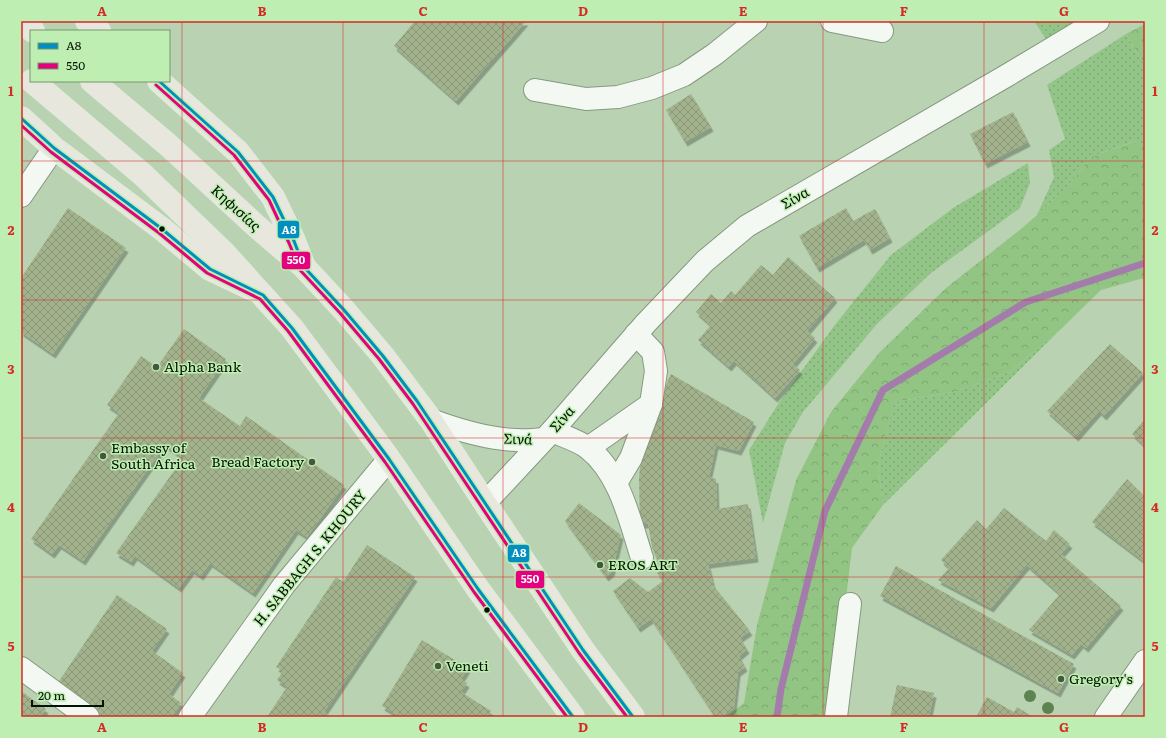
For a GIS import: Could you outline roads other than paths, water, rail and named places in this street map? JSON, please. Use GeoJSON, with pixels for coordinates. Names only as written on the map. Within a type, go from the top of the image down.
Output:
{"type":"FeatureCollection","features":[{"type":"Feature","properties":{"kind":"main road"},"geometry":{"type":"LineString","coordinates":[[21,21],[32,30]]}},
{"type":"Feature","properties":{"kind":"main road"},"geometry":{"type":"LineString","coordinates":[[87,21],[98,30]]}},
{"type":"Feature","properties":{"kind":"main road"},"geometry":{"type":"LineString","coordinates":[[21,71],[30,78]]}},
{"type":"Feature","properties":{"kind":"main road"},"geometry":{"type":"LineString","coordinates":[[34,82],[142,174],[225,254],[264,295],[292,328],[389,459],[478,589],[572,717]]}},
{"type":"Feature","properties":{"kind":"main road","name":"Κηφισίας"},"geometry":{"type":"LineString","coordinates":[[93,82],[167,144],[255,225],[304,267],[344,310],[383,356],[431,420],[484,503],[583,650],[633,717]]}},
{"type":"Feature","properties":{"kind":"main road"},"geometry":{"type":"LineString","coordinates":[[160,82],[238,152],[273,197],[294,241],[304,267]]}},
{"type":"Feature","properties":{"kind":"main road"},"geometry":{"type":"LineString","coordinates":[[21,118],[54,148],[162,229],[210,269],[264,295]]}},
{"type":"Feature","properties":{"kind":"street"},"geometry":{"type":"LineString","coordinates":[[535,90],[586,99],[618,97],[652,88],[684,76],[715,54],[756,21]]}},
{"type":"Feature","properties":{"kind":"street"},"geometry":{"type":"LineString","coordinates":[[832,21],[882,31]]}},
{"type":"Feature","properties":{"kind":"street","name":"Σίνα"},"geometry":{"type":"LineString","coordinates":[[548,435],[636,334],[705,261],[747,226],[1098,21]]}},
{"type":"Feature","properties":{"kind":"street"},"geometry":{"type":"LineString","coordinates":[[21,196],[54,148]]}},
{"type":"Feature","properties":{"kind":"street"},"geometry":{"type":"LineString","coordinates":[[616,483],[631,458],[651,404],[656,371],[654,352],[636,334]]}},
{"type":"Feature","properties":{"kind":"street"},"geometry":{"type":"LineString","coordinates":[[588,448],[651,404]]}},
{"type":"Feature","properties":{"kind":"street","name":"Σινά"},"geometry":{"type":"LineString","coordinates":[[431,420],[457,429],[486,436],[516,440],[548,435]]}},
{"type":"Feature","properties":{"kind":"street"},"geometry":{"type":"LineString","coordinates":[[548,435],[588,448],[609,470],[616,483],[642,558]]}},
{"type":"Feature","properties":{"kind":"street","name":"Σινά"},"geometry":{"type":"LineString","coordinates":[[484,503],[548,435]]}},
{"type":"Feature","properties":{"kind":"street","name":"H. SABBAGH S. KHOURY"},"geometry":{"type":"LineString","coordinates":[[190,717],[284,585],[389,459]]}},
{"type":"Feature","properties":{"kind":"street"},"geometry":{"type":"LineString","coordinates":[[836,717],[850,604]]}},
{"type":"Feature","properties":{"kind":"street"},"geometry":{"type":"LineString","coordinates":[[1106,717],[1145,661]]}},
{"type":"Feature","properties":{"kind":"street"},"geometry":{"type":"LineString","coordinates":[[21,668],[88,717]]}},
{"type":"Feature","properties":{"kind":"waterway"},"geometry":{"type":"LineString","coordinates":[[777,717],[781,689],[825,511],[883,390],[1026,302],[1145,263]]}},
{"type":"Feature","properties":{"kind":"place","name":"Alpha Bank"},"geometry":{"type":"Point","coordinates":[156,367]}},
{"type":"Feature","properties":{"kind":"place","name":"Embassy of South Africa"},"geometry":{"type":"Point","coordinates":[103,456]}},
{"type":"Feature","properties":{"kind":"place","name":"Bread Factory"},"geometry":{"type":"Point","coordinates":[312,462]}},
{"type":"Feature","properties":{"kind":"place","name":"EROS ART"},"geometry":{"type":"Point","coordinates":[600,565]}},
{"type":"Feature","properties":{"kind":"place","name":"Veneti"},"geometry":{"type":"Point","coordinates":[438,666]}},
{"type":"Feature","properties":{"kind":"place","name":"Gregory's"},"geometry":{"type":"Point","coordinates":[1061,679]}}]}
